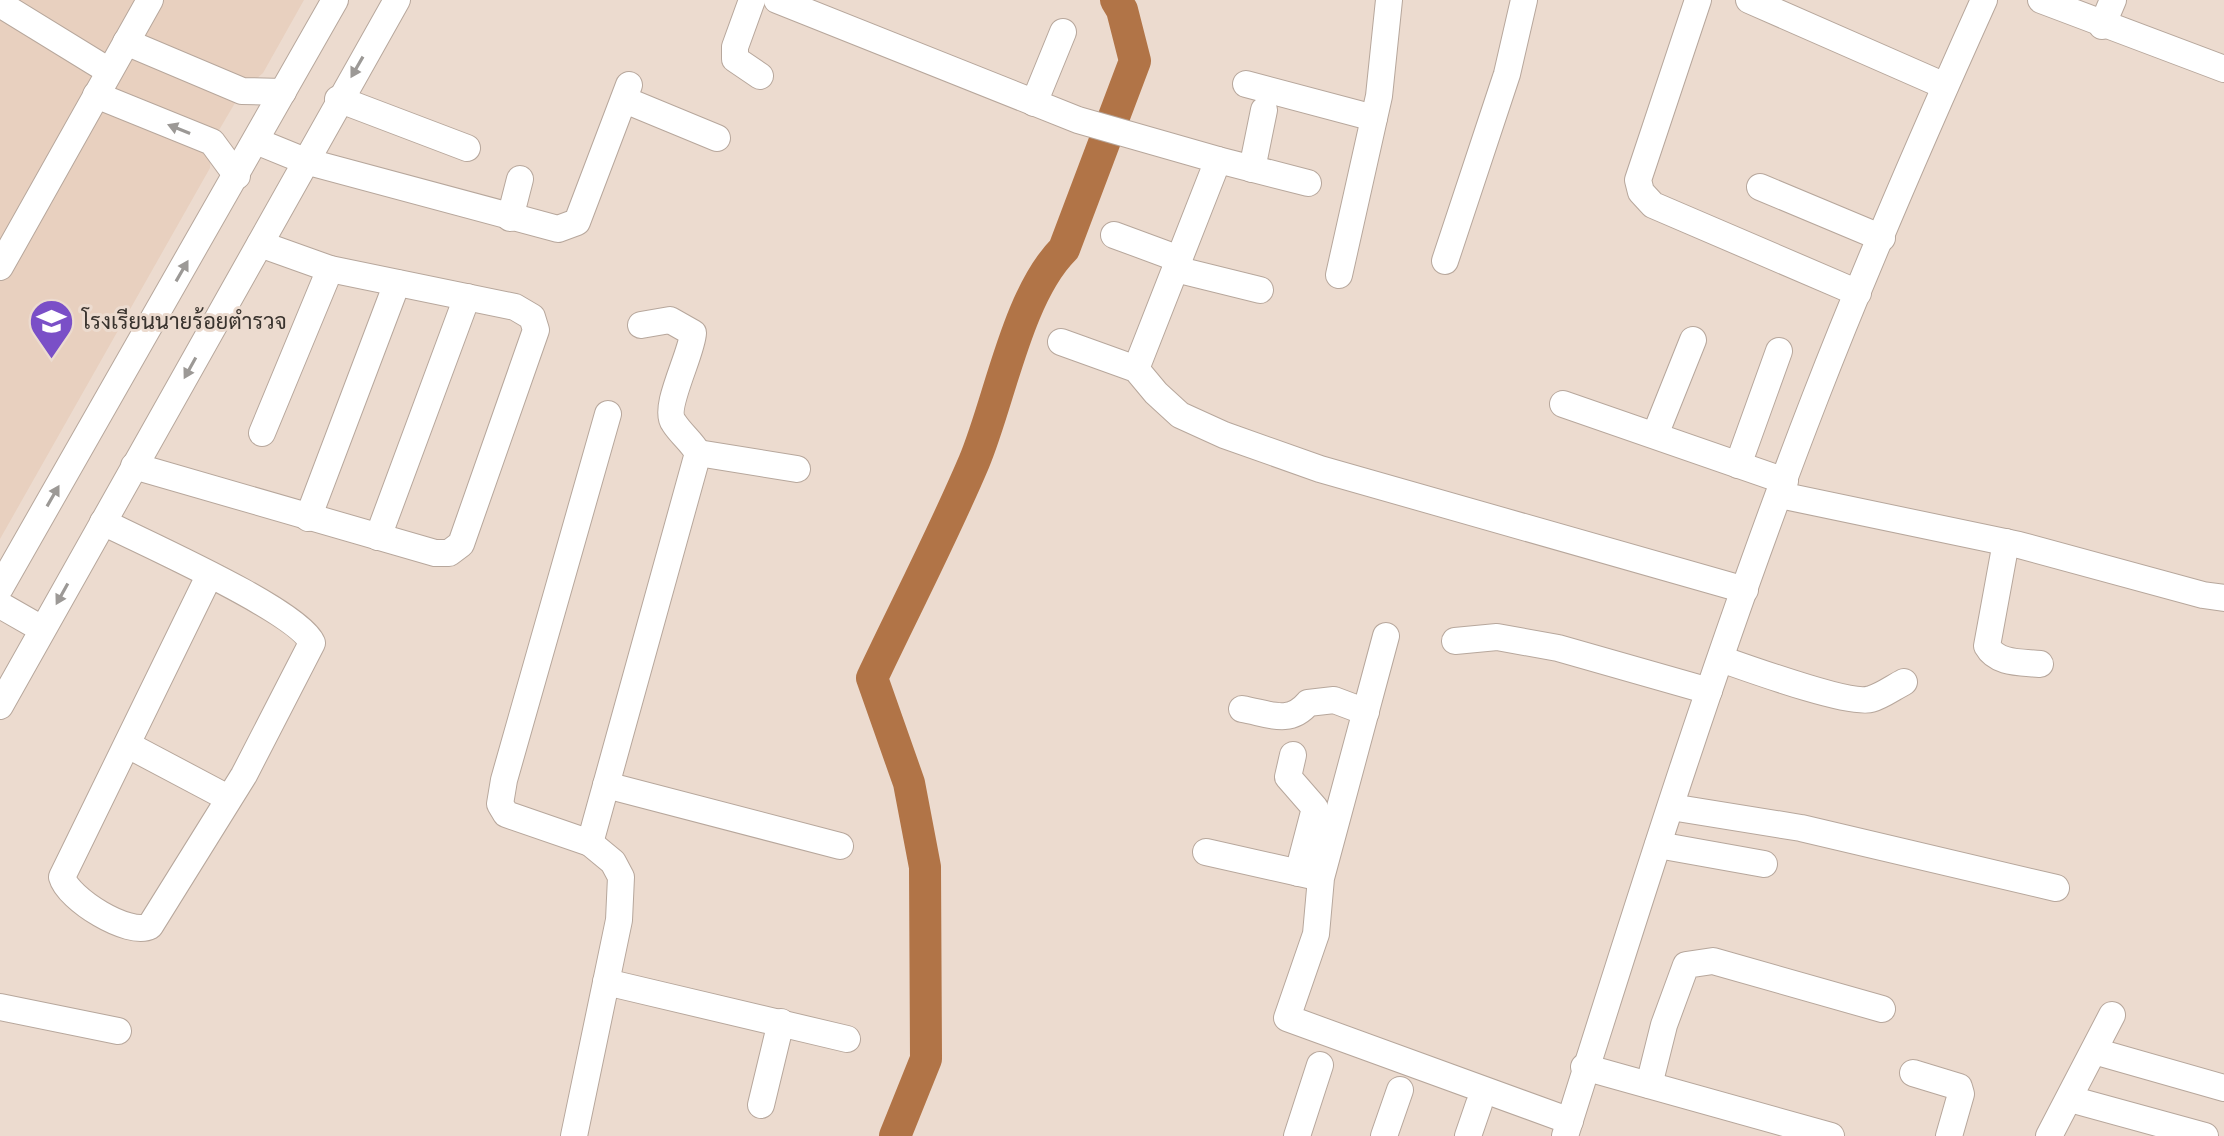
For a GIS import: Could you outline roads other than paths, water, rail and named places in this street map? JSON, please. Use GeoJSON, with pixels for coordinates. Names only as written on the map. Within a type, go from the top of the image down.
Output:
{"type":"FeatureCollection","features":[{"type":"Feature","properties":{"kind":"street"},"geometry":{"type":"LineString","coordinates":[[0,267],[150,0]]}},
{"type":"Feature","properties":{"kind":"street"},"geometry":{"type":"LineString","coordinates":[[0,588],[335,0]]}},
{"type":"Feature","properties":{"kind":"street"},"geometry":{"type":"LineString","coordinates":[[0,706],[338,99],[397,0]]}},
{"type":"Feature","properties":{"kind":"street"},"geometry":{"type":"LineString","coordinates":[[752,0],[735,47],[735,59],[760,76]]}},
{"type":"Feature","properties":{"kind":"street"},"geometry":{"type":"LineString","coordinates":[[777,0],[1078,120],[1308,183]]}},
{"type":"Feature","properties":{"kind":"street"},"geometry":{"type":"LineString","coordinates":[[1339,275],[1374,118],[1389,0]]}},
{"type":"Feature","properties":{"kind":"street"},"geometry":{"type":"LineString","coordinates":[[1445,261],[1507,74],[1524,0]]}},
{"type":"Feature","properties":{"kind":"street"},"geometry":{"type":"LineString","coordinates":[[1698,0],[1646,150],[1638,180],[1641,192],[1653,205],[1858,293]]}},
{"type":"Feature","properties":{"kind":"street"},"geometry":{"type":"LineString","coordinates":[[1749,0],[1945,86]]}},
{"type":"Feature","properties":{"kind":"street"},"geometry":{"type":"LineString","coordinates":[[1293,755],[1288,777],[1315,808],[1309,875],[1316,934],[1287,1015],[1289,1021],[1567,1128],[1584,1067],[1709,691],[1782,488],[1858,293],[1984,0]]}},
{"type":"Feature","properties":{"kind":"street"},"geometry":{"type":"LineString","coordinates":[[2041,0],[2102,26],[2224,69]]}},
{"type":"Feature","properties":{"kind":"street"},"geometry":{"type":"LineString","coordinates":[[2102,26],[2113,0]]}},
{"type":"Feature","properties":{"kind":"street"},"geometry":{"type":"LineString","coordinates":[[0,4],[109,71]]}},
{"type":"Feature","properties":{"kind":"street"},"geometry":{"type":"LineString","coordinates":[[1034,103],[1063,32]]}},
{"type":"Feature","properties":{"kind":"street"},"geometry":{"type":"LineString","coordinates":[[126,42],[242,91],[283,92]]}},
{"type":"Feature","properties":{"kind":"street"},"geometry":{"type":"LineString","coordinates":[[1246,84],[1374,118]]}},
{"type":"Feature","properties":{"kind":"street"},"geometry":{"type":"LineString","coordinates":[[256,141],[305,161],[558,229],[577,222],[627,92],[717,138]]}},
{"type":"Feature","properties":{"kind":"street"},"geometry":{"type":"LineString","coordinates":[[96,95],[212,142],[237,176]]}},
{"type":"Feature","properties":{"kind":"street"},"geometry":{"type":"LineString","coordinates":[[338,99],[467,148]]}},
{"type":"Feature","properties":{"kind":"street"},"geometry":{"type":"LineString","coordinates":[[1252,169],[1264,110]]}},
{"type":"Feature","properties":{"kind":"street"},"geometry":{"type":"LineString","coordinates":[[1136,369],[1218,160]]}},
{"type":"Feature","properties":{"kind":"street"},"geometry":{"type":"LineString","coordinates":[[510,218],[520,179]]}},
{"type":"Feature","properties":{"kind":"street"},"geometry":{"type":"LineString","coordinates":[[1760,187],[1882,238]]}},
{"type":"Feature","properties":{"kind":"street"},"geometry":{"type":"LineString","coordinates":[[1114,235],[1177,264],[1260,290]]}},
{"type":"Feature","properties":{"kind":"street"},"geometry":{"type":"LineString","coordinates":[[134,466],[443,554],[461,544],[536,330],[532,317],[515,307],[330,269],[260,244]]}},
{"type":"Feature","properties":{"kind":"street"},"geometry":{"type":"LineString","coordinates":[[262,433],[330,269]]}},
{"type":"Feature","properties":{"kind":"street"},"geometry":{"type":"LineString","coordinates":[[308,518],[397,283]]}},
{"type":"Feature","properties":{"kind":"street"},"geometry":{"type":"LineString","coordinates":[[378,537],[467,297]]}},
{"type":"Feature","properties":{"kind":"street"},"geometry":{"type":"LineString","coordinates":[[641,325],[670,320],[693,333],[670,411],[673,423],[698,453],[797,469]]}},
{"type":"Feature","properties":{"kind":"street"},"geometry":{"type":"LineString","coordinates":[[1655,435],[1693,340]]}},
{"type":"Feature","properties":{"kind":"street"},"geometry":{"type":"LineString","coordinates":[[1061,342],[1136,369],[1180,415],[1224,435],[1320,469],[1745,590]]}},
{"type":"Feature","properties":{"kind":"street"},"geometry":{"type":"LineString","coordinates":[[1738,465],[1779,351]]}},
{"type":"Feature","properties":{"kind":"street"},"geometry":{"type":"LineString","coordinates":[[1563,404],[1738,465],[1782,488],[2224,598]]}},
{"type":"Feature","properties":{"kind":"street"},"geometry":{"type":"LineString","coordinates":[[574,1136],[619,920],[621,877],[613,862],[590,843],[506,814],[500,804],[508,764],[608,414]]}},
{"type":"Feature","properties":{"kind":"street"},"geometry":{"type":"LineString","coordinates":[[590,843],[698,453]]}},
{"type":"Feature","properties":{"kind":"street"},"geometry":{"type":"LineString","coordinates":[[103,522],[209,576],[291,620],[307,633],[312,643],[228,798],[150,926],[141,931],[128,929],[65,889],[62,877],[209,576]]}},
{"type":"Feature","properties":{"kind":"street"},"geometry":{"type":"LineString","coordinates":[[2006,542],[1987,646],[1992,655],[2006,661],[2040,664]]}},
{"type":"Feature","properties":{"kind":"street"},"geometry":{"type":"LineString","coordinates":[[0,605],[42,629]]}},
{"type":"Feature","properties":{"kind":"street"},"geometry":{"type":"LineString","coordinates":[[1309,875],[1366,712],[1386,636]]}},
{"type":"Feature","properties":{"kind":"street"},"geometry":{"type":"LineString","coordinates":[[1455,641],[1497,637],[1558,648],[1709,691]]}},
{"type":"Feature","properties":{"kind":"street"},"geometry":{"type":"LineString","coordinates":[[1721,659],[1806,684],[1840,699],[1869,700],[1904,682]]}},
{"type":"Feature","properties":{"kind":"street"},"geometry":{"type":"LineString","coordinates":[[1242,709],[1286,717],[1299,714],[1308,703],[1334,700],[1366,712]]}},
{"type":"Feature","properties":{"kind":"street"},"geometry":{"type":"LineString","coordinates":[[128,745],[228,798]]}},
{"type":"Feature","properties":{"kind":"street"},"geometry":{"type":"LineString","coordinates":[[606,785],[840,846]]}},
{"type":"Feature","properties":{"kind":"street"},"geometry":{"type":"LineString","coordinates":[[1671,807],[1801,828],[2056,888]]}},
{"type":"Feature","properties":{"kind":"street"},"geometry":{"type":"LineString","coordinates":[[1658,845],[1764,864]]}},
{"type":"Feature","properties":{"kind":"street"},"geometry":{"type":"LineString","coordinates":[[1206,852],[1309,875]]}},
{"type":"Feature","properties":{"kind":"street"},"geometry":{"type":"LineString","coordinates":[[1649,1085],[1664,1025],[1686,965],[1713,961],[1882,1009]]}},
{"type":"Feature","properties":{"kind":"street"},"geometry":{"type":"LineString","coordinates":[[606,982],[847,1039]]}},
{"type":"Feature","properties":{"kind":"street"},"geometry":{"type":"LineString","coordinates":[[0,1007],[118,1031]]}},
{"type":"Feature","properties":{"kind":"street"},"geometry":{"type":"LineString","coordinates":[[2049,1136],[2112,1015]]}},
{"type":"Feature","properties":{"kind":"street"},"geometry":{"type":"LineString","coordinates":[[761,1105],[781,1022]]}},
{"type":"Feature","properties":{"kind":"street"},"geometry":{"type":"LineString","coordinates":[[2094,1051],[2224,1088]]}},
{"type":"Feature","properties":{"kind":"street"},"geometry":{"type":"LineString","coordinates":[[1297,1136],[1320,1065]]}},
{"type":"Feature","properties":{"kind":"street"},"geometry":{"type":"LineString","coordinates":[[1584,1067],[1831,1136]]}},
{"type":"Feature","properties":{"kind":"street"},"geometry":{"type":"LineString","coordinates":[[1913,1073],[1959,1087],[1961,1094],[1949,1136]]}},
{"type":"Feature","properties":{"kind":"street"},"geometry":{"type":"LineString","coordinates":[[1384,1136],[1400,1090]]}},
{"type":"Feature","properties":{"kind":"street"},"geometry":{"type":"LineString","coordinates":[[2070,1099],[2205,1136]]}},
{"type":"Feature","properties":{"kind":"street"},"geometry":{"type":"LineString","coordinates":[[1468,1136],[1479,1104]]}},
{"type":"Feature","properties":{"kind":"waterway"},"geometry":{"type":"LineString","coordinates":[[895,1136],[926,1059],[925,867],[909,783],[872,678],[974,462],[1022,321],[1034,293],[1064,249],[1135,61],[1122,10],[1116,0]]}},
{"type":"Feature","properties":{"kind":"place","name":"โรงเรียนนายร้อยตำรวจ"},"geometry":{"type":"Point","coordinates":[51,360]}}]}
